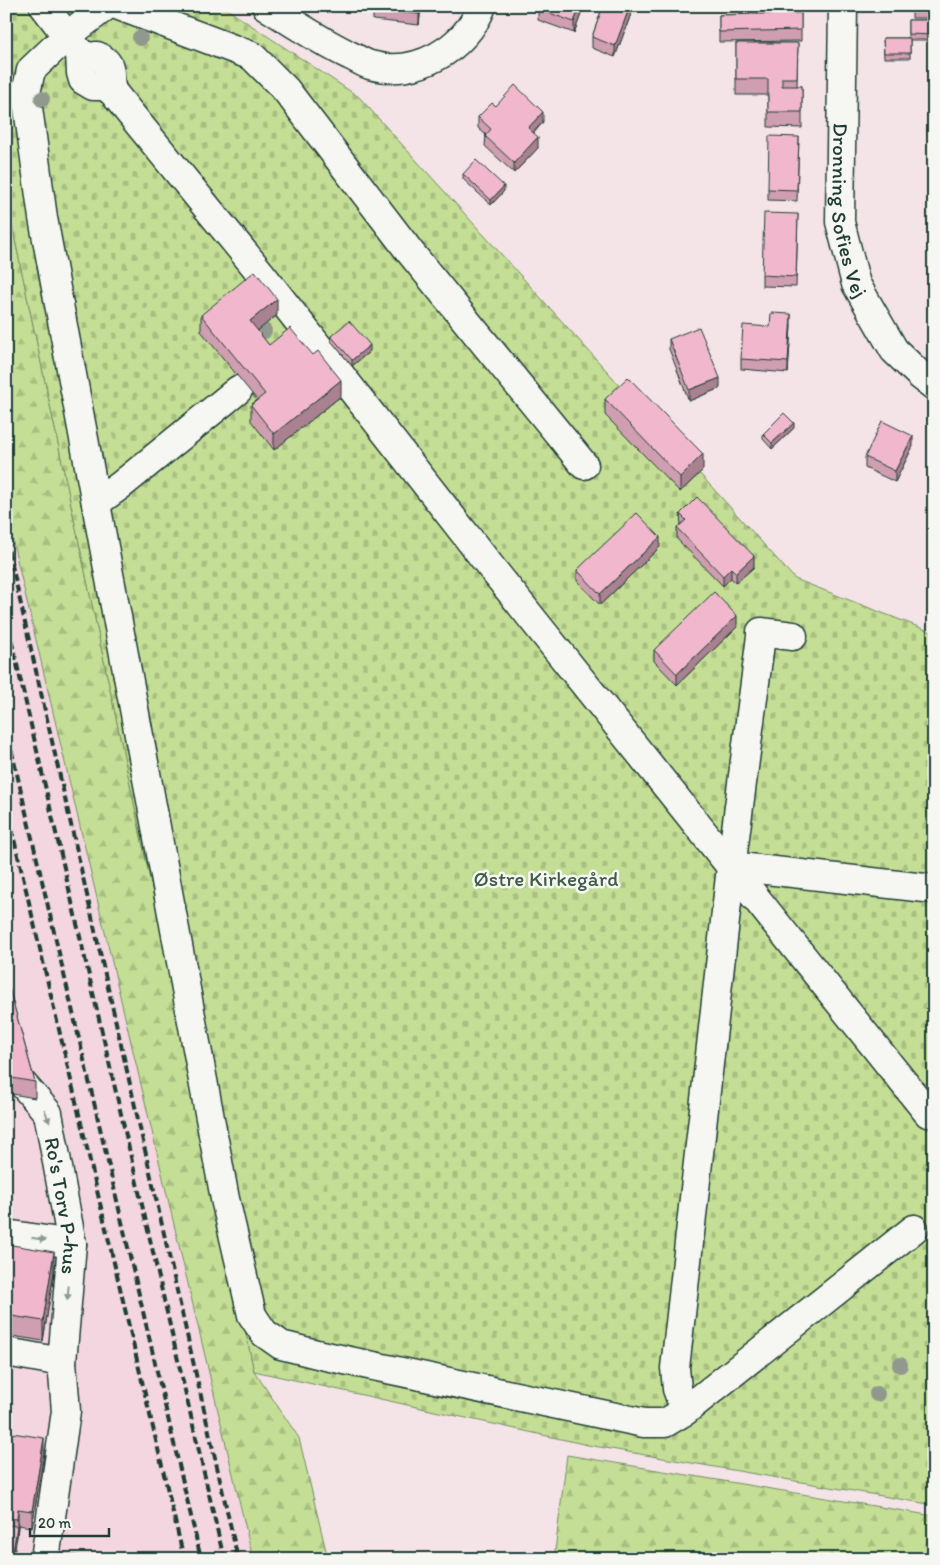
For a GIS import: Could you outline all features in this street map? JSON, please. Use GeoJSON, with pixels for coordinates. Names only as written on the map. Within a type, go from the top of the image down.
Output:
{"type":"FeatureCollection","features":[{"type":"Feature","properties":{"kind":"street"},"geometry":{"type":"LineString","coordinates":[[106,6],[65,25],[31,70],[26,93],[43,218],[225,1199],[252,1315],[264,1333],[281,1345],[644,1423],[665,1424],[685,1411],[914,1228]]}},
{"type":"Feature","properties":{"kind":"street"},"geometry":{"type":"LineString","coordinates":[[119,6],[252,56],[286,90],[410,252],[584,465]]}},
{"type":"Feature","properties":{"kind":"street"},"geometry":{"type":"LineString","coordinates":[[266,6],[329,45],[370,65],[391,68],[412,66],[432,59],[451,49],[466,34],[478,17],[482,6]]}},
{"type":"Feature","properties":{"kind":"street","name":"Dronning Sofies Vej"},"geometry":{"type":"LineString","coordinates":[[843,6],[840,222],[856,284],[894,350],[934,386]]}},
{"type":"Feature","properties":{"kind":"street"},"geometry":{"type":"LineString","coordinates":[[65,25],[83,80],[93,86],[104,86],[112,91],[263,276],[494,572],[928,1113]]}},
{"type":"Feature","properties":{"kind":"street"},"geometry":{"type":"LineString","coordinates":[[96,504],[238,390]]}},
{"type":"Feature","properties":{"kind":"street"},"geometry":{"type":"LineString","coordinates":[[685,1411],[677,1389],[675,1368],[731,866],[761,632],[793,636]]}},
{"type":"Feature","properties":{"kind":"street"},"geometry":{"type":"LineString","coordinates":[[731,866],[934,889]]}},
{"type":"Feature","properties":{"kind":"street","name":"Ro's Torv P-hus"},"geometry":{"type":"LineString","coordinates":[[6,1065],[48,1113],[72,1244],[62,1362],[66,1411],[45,1559]]}},
{"type":"Feature","properties":{"kind":"street"},"geometry":{"type":"LineString","coordinates":[[6,1234],[72,1244]]}},
{"type":"Feature","properties":{"kind":"street"},"geometry":{"type":"LineString","coordinates":[[6,1352],[62,1362]]}},
{"type":"Feature","properties":{"kind":"shaded area"},"geometry":{"type":"Polygon","coordinates":[[[6,513],[253,1559],[6,1559],[6,513]]]}},
{"type":"Feature","properties":{"kind":"green space","name":"Østre Kirkegård"},"geometry":{"type":"Polygon","coordinates":[[[6,6],[222,6],[359,97],[795,579],[934,633],[934,1505],[588,1445],[254,1371],[6,197],[6,6]]]}},
{"type":"Feature","properties":{"kind":"green space"},"geometry":{"type":"Polygon","coordinates":[[[6,197],[254,1371],[299,1438],[328,1559],[253,1559],[6,513],[6,197]]]}},
{"type":"Feature","properties":{"kind":"green space"},"geometry":{"type":"Polygon","coordinates":[[[567,1455],[934,1516],[934,1559],[554,1559],[567,1455]]]}},
{"type":"Feature","properties":{"kind":"building"},"geometry":{"type":"Polygon","coordinates":[[[373,6],[420,6],[419,14],[373,10],[373,6]]]}},
{"type":"Feature","properties":{"kind":"building"},"geometry":{"type":"Polygon","coordinates":[[[539,6],[580,6],[574,22],[538,9],[539,6]]]}},
{"type":"Feature","properties":{"kind":"building"},"geometry":{"type":"Polygon","coordinates":[[[603,6],[630,6],[615,46],[592,37],[603,6]]]}},
{"type":"Feature","properties":{"kind":"building"},"geometry":{"type":"Polygon","coordinates":[[[934,6],[934,8],[912,7],[934,6]]]}},
{"type":"Feature","properties":{"kind":"building"},"geometry":{"type":"Polygon","coordinates":[[[801,13],[801,30],[719,32],[719,15],[801,13]]]}},
{"type":"Feature","properties":{"kind":"building"},"geometry":{"type":"Polygon","coordinates":[[[908,20],[934,20],[934,35],[908,34],[908,20]]]}},
{"type":"Feature","properties":{"kind":"building"},"geometry":{"type":"Polygon","coordinates":[[[883,38],[910,38],[910,53],[884,53],[883,38]]]}},
{"type":"Feature","properties":{"kind":"building"},"geometry":{"type":"Polygon","coordinates":[[[736,43],[798,43],[797,78],[782,78],[782,86],[802,86],[802,112],[768,112],[768,79],[736,79],[736,43]]]}},
{"type":"Feature","properties":{"kind":"building"},"geometry":{"type":"Polygon","coordinates":[[[515,85],[543,112],[528,128],[538,137],[514,163],[485,136],[491,129],[478,117],[492,103],[496,106],[515,85]]]}},
{"type":"Feature","properties":{"kind":"building"},"geometry":{"type":"Polygon","coordinates":[[[929,87],[934,88],[934,111],[928,111],[929,87]]]}},
{"type":"Feature","properties":{"kind":"building"},"geometry":{"type":"Polygon","coordinates":[[[769,136],[799,137],[797,190],[768,189],[769,136]]]}},
{"type":"Feature","properties":{"kind":"building"},"geometry":{"type":"Polygon","coordinates":[[[476,160],[504,186],[491,200],[463,174],[476,160]]]}},
{"type":"Feature","properties":{"kind":"building"},"geometry":{"type":"Polygon","coordinates":[[[764,213],[798,214],[796,277],[762,275],[764,213]]]}},
{"type":"Feature","properties":{"kind":"building"},"geometry":{"type":"Polygon","coordinates":[[[255,271],[277,299],[250,321],[269,345],[290,328],[313,355],[318,351],[341,380],[274,434],[251,405],[265,394],[201,315],[255,271]]]}},
{"type":"Feature","properties":{"kind":"building"},"geometry":{"type":"Polygon","coordinates":[[[934,312],[934,323],[929,320],[934,312]]]}},
{"type":"Feature","properties":{"kind":"building"},"geometry":{"type":"Polygon","coordinates":[[[771,313],[791,314],[788,362],[741,359],[743,325],[770,327],[771,313]]]}},
{"type":"Feature","properties":{"kind":"building"},"geometry":{"type":"Polygon","coordinates":[[[349,321],[370,345],[352,360],[331,336],[349,321]]]}},
{"type":"Feature","properties":{"kind":"building"},"geometry":{"type":"Polygon","coordinates":[[[699,327],[720,378],[689,390],[669,339],[699,327]]]}},
{"type":"Feature","properties":{"kind":"building"},"geometry":{"type":"Polygon","coordinates":[[[628,377],[703,454],[680,477],[605,399],[628,377]]]}},
{"type":"Feature","properties":{"kind":"building"},"geometry":{"type":"Polygon","coordinates":[[[784,413],[794,423],[772,443],[763,434],[784,413]]]}},
{"type":"Feature","properties":{"kind":"building"},"geometry":{"type":"Polygon","coordinates":[[[882,421],[913,436],[895,471],[865,457],[882,421]]]}},
{"type":"Feature","properties":{"kind":"building"},"geometry":{"type":"Polygon","coordinates":[[[697,497],[754,556],[736,573],[731,568],[723,576],[677,528],[686,520],[680,514],[697,497]]]}},
{"type":"Feature","properties":{"kind":"building"},"geometry":{"type":"Polygon","coordinates":[[[637,513],[660,537],[600,594],[577,570],[637,513]]]}},
{"type":"Feature","properties":{"kind":"building"},"geometry":{"type":"Polygon","coordinates":[[[714,592],[737,616],[677,674],[654,650],[714,592]]]}},
{"type":"Feature","properties":{"kind":"building"},"geometry":{"type":"Polygon","coordinates":[[[6,977],[35,1082],[6,1077],[6,977]]]}},
{"type":"Feature","properties":{"kind":"building"},"geometry":{"type":"Polygon","coordinates":[[[6,1244],[54,1252],[43,1321],[6,1315],[6,1244]]]}},
{"type":"Feature","properties":{"kind":"building"},"geometry":{"type":"Polygon","coordinates":[[[6,1432],[44,1438],[32,1511],[18,1509],[17,1519],[6,1518],[6,1432]]]}},
{"type":"Feature","properties":{"kind":"building"},"geometry":{"type":"Polygon","coordinates":[[[6,1525],[17,1526],[12,1559],[6,1559],[6,1525]]]}},
{"type":"Feature","properties":{"kind":"building"},"geometry":{"type":"Polygon","coordinates":[[[65,1554],[91,1558],[91,1559],[64,1559],[65,1554]]]}},
{"type":"Feature","properties":{"kind":"railway"},"geometry":{"type":"LineString","coordinates":[[6,539],[238,1559]]}},
{"type":"Feature","properties":{"kind":"railway"},"geometry":{"type":"LineString","coordinates":[[6,617],[224,1559]]}},
{"type":"Feature","properties":{"kind":"railway"},"geometry":{"type":"LineString","coordinates":[[6,727],[201,1559]]}},
{"type":"Feature","properties":{"kind":"railway"},"geometry":{"type":"LineString","coordinates":[[6,805],[184,1559]]}}]}
